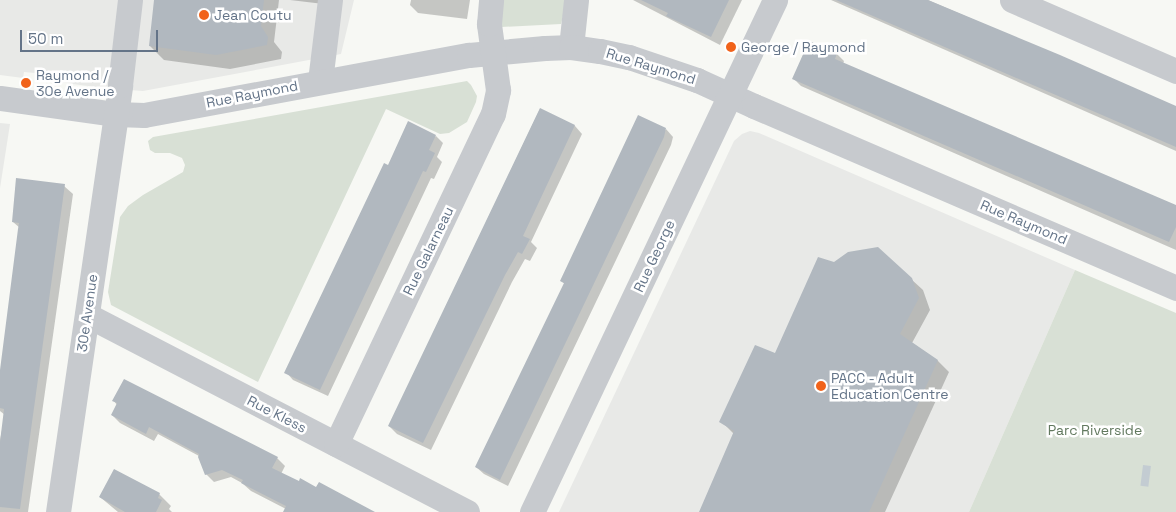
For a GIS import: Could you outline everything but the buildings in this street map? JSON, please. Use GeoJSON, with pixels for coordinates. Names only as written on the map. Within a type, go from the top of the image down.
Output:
{"type":"FeatureCollection","features":[{"type":"Feature","properties":{"kind":"street","name":"30e Avenue"},"geometry":{"type":"LineString","coordinates":[[58,512],[116,114],[130,0]]}},
{"type":"Feature","properties":{"kind":"street"},"geometry":{"type":"LineString","coordinates":[[320,81],[330,0]]}},
{"type":"Feature","properties":{"kind":"street","name":"Rue Galarneau"},"geometry":{"type":"LineString","coordinates":[[336,444],[493,114],[498,90],[489,24],[492,0]]}},
{"type":"Feature","properties":{"kind":"street"},"geometry":{"type":"LineString","coordinates":[[571,47],[576,0]]}},
{"type":"Feature","properties":{"kind":"street","name":"Rue George"},"geometry":{"type":"LineString","coordinates":[[532,512],[775,0]]}},
{"type":"Feature","properties":{"kind":"street"},"geometry":{"type":"LineString","coordinates":[[1012,0],[1176,71]]}},
{"type":"Feature","properties":{"kind":"street","name":"Rue Raymond"},"geometry":{"type":"LineString","coordinates":[[0,98],[116,114],[144,115],[320,81],[493,52],[571,47],[629,56],[697,80],[1176,288]]}},
{"type":"Feature","properties":{"kind":"street","name":"Rue Kless"},"geometry":{"type":"LineString","coordinates":[[87,315],[467,512]]}},
{"type":"Feature","properties":{"kind":"shaded area"},"geometry":{"type":"Polygon","coordinates":[[[0,0],[354,0],[341,54],[143,91],[35,79],[35,73],[24,72],[23,78],[0,75],[0,0]]]}},
{"type":"Feature","properties":{"kind":"shaded area"},"geometry":{"type":"Polygon","coordinates":[[[0,123],[10,124],[0,188],[0,123]]]}},
{"type":"Feature","properties":{"kind":"shaded area","name":"PACC - Adult Education Centre"},"geometry":{"type":"Polygon","coordinates":[[[750,131],[759,133],[1075,270],[969,512],[559,512],[734,141],[742,134],[750,131]]]}},
{"type":"Feature","properties":{"kind":"shaded area"},"geometry":{"type":"Polygon","coordinates":[[[1143,465],[1151,466],[1148,487],[1140,486],[1143,465]]]}},
{"type":"Feature","properties":{"kind":"green space"},"geometry":{"type":"Polygon","coordinates":[[[501,0],[567,0],[561,24],[501,27],[501,0]]]}},
{"type":"Feature","properties":{"kind":"green space"},"geometry":{"type":"Polygon","coordinates":[[[467,81],[477,96],[476,102],[467,122],[449,133],[440,134],[386,109],[258,382],[111,305],[108,292],[120,217],[128,206],[143,195],[183,172],[185,165],[182,158],[170,153],[155,153],[150,150],[148,141],[153,137],[467,81]]]}},
{"type":"Feature","properties":{"kind":"green space","name":"Parc Riverside"},"geometry":{"type":"Polygon","coordinates":[[[1075,270],[1176,313],[1176,512],[969,512],[1075,270]]]}},
{"type":"Feature","properties":{"kind":"place","name":"Jean Coutu"},"geometry":{"type":"Point","coordinates":[204,15]}},
{"type":"Feature","properties":{"kind":"place","name":"George / Raymond"},"geometry":{"type":"Point","coordinates":[731,47]}},
{"type":"Feature","properties":{"kind":"place","name":"Raymond / 30e Avenue"},"geometry":{"type":"Point","coordinates":[26,83]}},
{"type":"Feature","properties":{"kind":"place","name":"PACC - Adult Education Centre"},"geometry":{"type":"Point","coordinates":[821,386]}}]}
